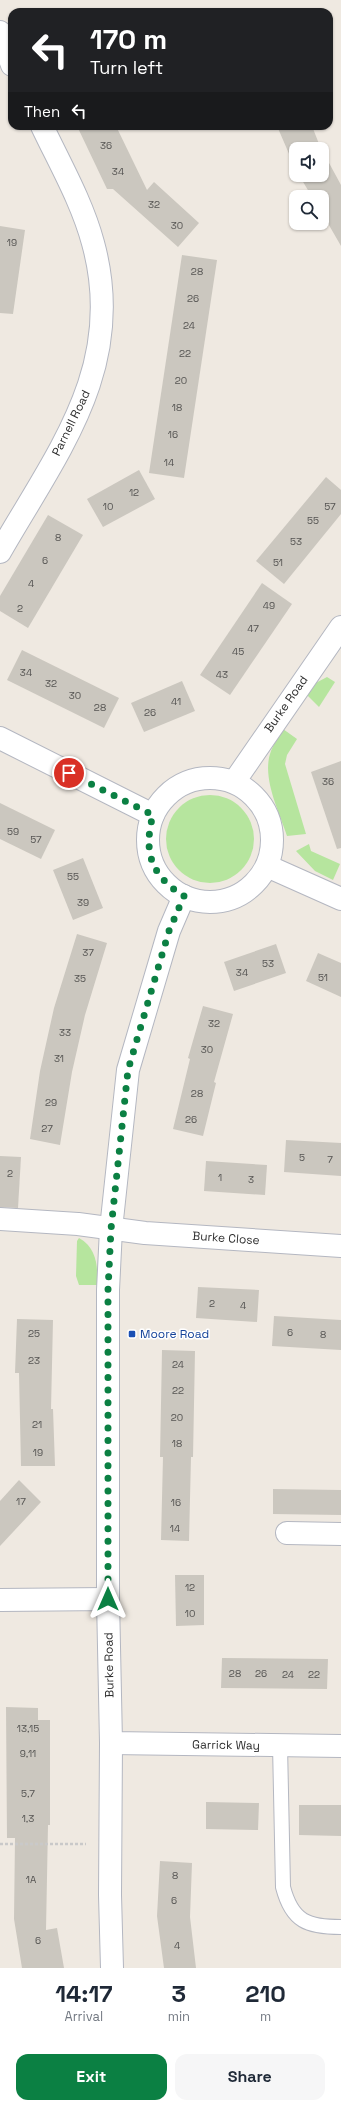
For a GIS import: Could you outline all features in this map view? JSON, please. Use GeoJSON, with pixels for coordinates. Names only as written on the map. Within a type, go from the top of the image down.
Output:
{"type":"FeatureCollection","features":[{"type":"Feature","properties":{"kind":"street"},"geometry":{"type":"LineString","coordinates":[[0,32],[6,58]]}},
{"type":"Feature","properties":{"kind":"street","name":"Parnell Road"},"geometry":{"type":"LineString","coordinates":[[0,552],[80,410],[97,359],[101,336],[101,290],[99,268],[93,242],[85,219],[44,130]]}},
{"type":"Feature","properties":{"kind":"street","name":"Burke Road"},"geometry":{"type":"LineString","coordinates":[[234,782],[341,627]]}},
{"type":"Feature","properties":{"kind":"street"},"geometry":{"type":"LineString","coordinates":[[0,738],[153,815]]}},
{"type":"Feature","properties":{"kind":"street"},"geometry":{"type":"LineString","coordinates":[[215,778],[234,782],[248,791],[260,802],[268,817],[272,833],[272,850],[267,866],[258,880],[246,891],[231,898],[216,902],[199,901],[184,896],[168,886],[156,871],[149,853],[148,834],[153,815],[163,799],[178,786],[196,780],[215,778]]}},
{"type":"Feature","properties":{"kind":"street"},"geometry":{"type":"LineString","coordinates":[[267,866],[341,899]]}},
{"type":"Feature","properties":{"kind":"street","name":"Burke Road"},"geometry":{"type":"LineString","coordinates":[[112,1968],[110,1844],[111,1743],[108,1599],[108,1290],[111,1229],[128,1070],[169,931],[184,896]]}},
{"type":"Feature","properties":{"kind":"street"},"geometry":{"type":"LineString","coordinates":[[0,1219],[78,1224],[111,1229]]}},
{"type":"Feature","properties":{"kind":"street","name":"Burke Close"},"geometry":{"type":"LineString","coordinates":[[111,1229],[145,1233],[341,1246]]}},
{"type":"Feature","properties":{"kind":"street"},"geometry":{"type":"LineString","coordinates":[[287,1533],[341,1534]]}},
{"type":"Feature","properties":{"kind":"street"},"geometry":{"type":"LineString","coordinates":[[0,1600],[108,1599]]}},
{"type":"Feature","properties":{"kind":"street","name":"Garrick Way"},"geometry":{"type":"LineString","coordinates":[[111,1743],[341,1746]]}},
{"type":"Feature","properties":{"kind":"lane"},"geometry":{"type":"LineString","coordinates":[[280,1745],[283,1887],[287,1902],[295,1913],[306,1922],[318,1926],[341,1927]]}},
{"type":"Feature","properties":{"kind":"path"},"geometry":{"type":"LineString","coordinates":[[0,1844],[110,1844]]}},
{"type":"Feature","properties":{"kind":"green space"},"geometry":{"type":"Polygon","coordinates":[[[327,677],[335,682],[319,707],[305,693],[310,686],[327,677]]]}},
{"type":"Feature","properties":{"kind":"green space"},"geometry":{"type":"Polygon","coordinates":[[[283,729],[297,739],[287,755],[285,764],[306,834],[287,836],[272,794],[268,772],[268,761],[275,742],[283,729]]]}},
{"type":"Feature","properties":{"kind":"green space"},"geometry":{"type":"Polygon","coordinates":[[[210,795],[227,799],[241,808],[250,822],[254,839],[250,856],[241,870],[227,879],[210,883],[193,879],[179,870],[170,856],[166,839],[170,822],[179,808],[193,799],[210,795]]]}},
{"type":"Feature","properties":{"kind":"green space"},"geometry":{"type":"Polygon","coordinates":[[[309,844],[311,851],[340,864],[333,880],[315,871],[296,851],[309,844]]]}},
{"type":"Feature","properties":{"kind":"green space"},"geometry":{"type":"Polygon","coordinates":[[[79,1238],[90,1247],[95,1258],[97,1285],[79,1285],[76,1276],[77,1241],[79,1238]]]}},
{"type":"Feature","properties":{"kind":"building"},"geometry":{"type":"Polygon","coordinates":[[[79,130],[118,130],[147,190],[154,182],[199,223],[178,247],[113,189],[107,189],[79,130]]]}},
{"type":"Feature","properties":{"kind":"building"},"geometry":{"type":"Polygon","coordinates":[[[279,130],[314,130],[318,142],[289,142],[289,154],[279,130]]]}},
{"type":"Feature","properties":{"kind":"building"},"geometry":{"type":"Polygon","coordinates":[[[329,163],[341,185],[341,246],[329,225],[329,190],[308,190],[303,182],[329,182],[329,163]]]}},
{"type":"Feature","properties":{"kind":"building"},"geometry":{"type":"Polygon","coordinates":[[[0,226],[25,230],[13,314],[0,313],[0,226]]]}},
{"type":"Feature","properties":{"kind":"building"},"geometry":{"type":"Polygon","coordinates":[[[182,255],[217,260],[184,478],[149,473],[182,255]]]}},
{"type":"Feature","properties":{"kind":"building"},"geometry":{"type":"Polygon","coordinates":[[[139,470],[155,499],[103,527],[87,499],[139,470]]]}},
{"type":"Feature","properties":{"kind":"building"},"geometry":{"type":"Polygon","coordinates":[[[326,477],[341,490],[341,514],[284,584],[256,561],[326,477]]]}},
{"type":"Feature","properties":{"kind":"building"},"geometry":{"type":"Polygon","coordinates":[[[48,515],[83,535],[28,628],[0,611],[0,596],[48,515]]]}},
{"type":"Feature","properties":{"kind":"building"},"geometry":{"type":"Polygon","coordinates":[[[262,583],[292,604],[230,695],[200,675],[262,583]]]}},
{"type":"Feature","properties":{"kind":"building"},"geometry":{"type":"Polygon","coordinates":[[[22,650],[119,698],[104,728],[7,680],[22,650]]]}},
{"type":"Feature","properties":{"kind":"building"},"geometry":{"type":"Polygon","coordinates":[[[182,681],[195,711],[144,732],[131,703],[182,681]]]}},
{"type":"Feature","properties":{"kind":"building"},"geometry":{"type":"Polygon","coordinates":[[[341,761],[341,848],[337,849],[311,772],[341,761]]]}},
{"type":"Feature","properties":{"kind":"building"},"geometry":{"type":"Polygon","coordinates":[[[0,803],[55,830],[41,859],[0,839],[0,803]]]}},
{"type":"Feature","properties":{"kind":"building"},"geometry":{"type":"Polygon","coordinates":[[[83,858],[103,908],[73,920],[53,870],[83,858]]]}},
{"type":"Feature","properties":{"kind":"building"},"geometry":{"type":"Polygon","coordinates":[[[77,934],[107,943],[85,1015],[72,1072],[60,1145],[30,1139],[40,1071],[54,1008],[77,934]]]}},
{"type":"Feature","properties":{"kind":"building"},"geometry":{"type":"Polygon","coordinates":[[[276,944],[286,973],[234,991],[224,962],[276,944]]]}},
{"type":"Feature","properties":{"kind":"building"},"geometry":{"type":"Polygon","coordinates":[[[318,953],[341,963],[341,997],[306,981],[318,953]]]}},
{"type":"Feature","properties":{"kind":"building"},"geometry":{"type":"Polygon","coordinates":[[[203,1006],[233,1014],[214,1082],[216,1083],[203,1136],[173,1129],[190,1059],[188,1058],[203,1006]]]}},
{"type":"Feature","properties":{"kind":"building"},"geometry":{"type":"Polygon","coordinates":[[[286,1140],[341,1143],[341,1176],[284,1172],[286,1140]]]}},
{"type":"Feature","properties":{"kind":"building"},"geometry":{"type":"Polygon","coordinates":[[[0,1156],[21,1157],[18,1208],[0,1207],[0,1156]]]}},
{"type":"Feature","properties":{"kind":"building"},"geometry":{"type":"Polygon","coordinates":[[[206,1161],[267,1165],[265,1195],[204,1191],[206,1161]]]}},
{"type":"Feature","properties":{"kind":"building"},"geometry":{"type":"Polygon","coordinates":[[[198,1287],[259,1290],[257,1322],[196,1318],[198,1287]]]}},
{"type":"Feature","properties":{"kind":"building"},"geometry":{"type":"Polygon","coordinates":[[[274,1316],[341,1320],[341,1350],[272,1346],[274,1316]]]}},
{"type":"Feature","properties":{"kind":"building"},"geometry":{"type":"Polygon","coordinates":[[[17,1319],[53,1320],[51,1409],[53,1409],[55,1466],[21,1466],[19,1373],[15,1373],[17,1319]]]}},
{"type":"Feature","properties":{"kind":"building"},"geometry":{"type":"Polygon","coordinates":[[[162,1350],[195,1351],[193,1457],[191,1457],[189,1541],[161,1540],[163,1457],[160,1457],[162,1350]]]}},
{"type":"Feature","properties":{"kind":"building"},"geometry":{"type":"Polygon","coordinates":[[[19,1480],[41,1502],[0,1546],[0,1501],[19,1480]]]}},
{"type":"Feature","properties":{"kind":"building"},"geometry":{"type":"Polygon","coordinates":[[[273,1489],[341,1490],[341,1515],[273,1514],[273,1489]]]}},
{"type":"Feature","properties":{"kind":"building"},"geometry":{"type":"Polygon","coordinates":[[[175,1575],[204,1575],[204,1625],[176,1626],[175,1575]]]}},
{"type":"Feature","properties":{"kind":"building"},"geometry":{"type":"Polygon","coordinates":[[[222,1658],[328,1659],[327,1689],[221,1688],[222,1658]]]}},
{"type":"Feature","properties":{"kind":"building"},"geometry":{"type":"Polygon","coordinates":[[[6,1707],[38,1708],[38,1720],[50,1720],[50,1825],[48,1825],[46,1930],[57,1928],[64,1968],[22,1968],[14,1919],[15,1838],[7,1838],[6,1707]]]}},
{"type":"Feature","properties":{"kind":"building"},"geometry":{"type":"Polygon","coordinates":[[[206,1802],[259,1803],[258,1830],[206,1829],[206,1802]]]}},
{"type":"Feature","properties":{"kind":"building"},"geometry":{"type":"Polygon","coordinates":[[[299,1805],[341,1805],[341,1836],[299,1835],[299,1805]]]}},
{"type":"Feature","properties":{"kind":"building"},"geometry":{"type":"Polygon","coordinates":[[[160,1861],[192,1863],[190,1917],[196,1968],[164,1968],[157,1916],[160,1861]]]}},
{"type":"Feature","properties":{"kind":"place","name":"Moore Road"},"geometry":{"type":"Point","coordinates":[132,1334]}},
{"type":"Feature","properties":{"kind":"route"},"geometry":{"type":"LineString","coordinates":[[69,773],[153,815],[148,834],[149,853],[156,871],[168,886],[184,896],[169,931],[128,1070],[111,1229],[108,1290],[108,1599]]}}]}
